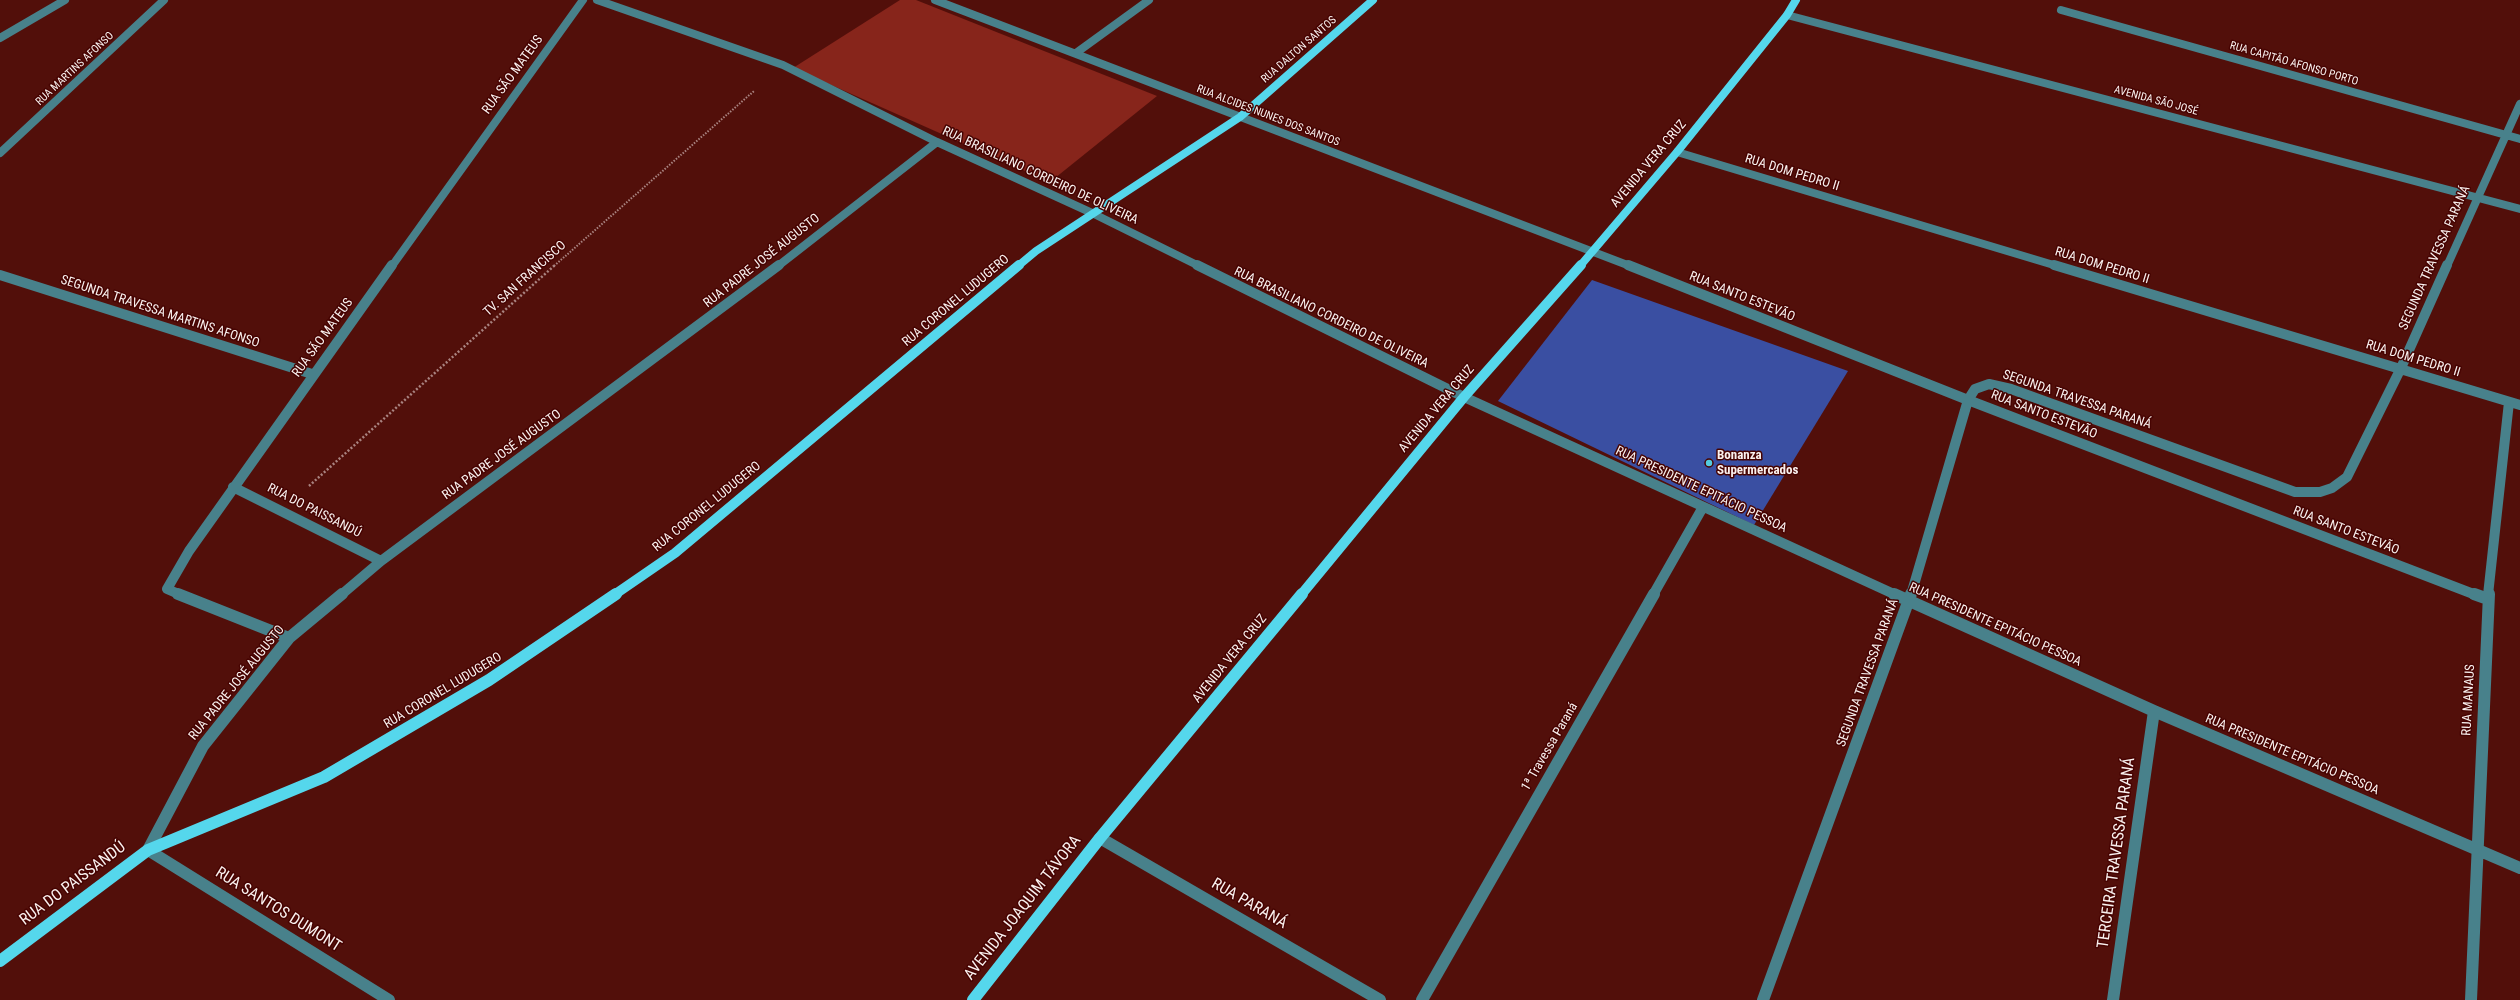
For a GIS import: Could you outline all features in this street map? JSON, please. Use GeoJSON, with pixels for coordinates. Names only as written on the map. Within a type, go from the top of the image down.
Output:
{"type":"FeatureCollection","features":[{"type":"Feature","properties":{"kind":"main road","name":"RUA DALTON SANTOS"},"geometry":{"type":"LineString","coordinates":[[1240,117],[1374,0]]}},
{"type":"Feature","properties":{"kind":"main road","name":"AVENIDA VERA CRUZ"},"geometry":{"type":"LineString","coordinates":[[1100,838],[1464,396],[1534,320],[1677,152],[1787,15],[1796,0]]}},
{"type":"Feature","properties":{"kind":"main road","name":"RUA CORONEL LUDUGERO"},"geometry":{"type":"LineString","coordinates":[[148,850],[324,777],[489,680],[675,552],[1036,251],[1240,117]]}},
{"type":"Feature","properties":{"kind":"main road","name":"AVENIDA JOAQUIM TÁVORA"},"geometry":{"type":"LineString","coordinates":[[973,1000],[1100,838]]}},
{"type":"Feature","properties":{"kind":"main road","name":"RUA DO PAISSANDÚ"},"geometry":{"type":"LineString","coordinates":[[0,961],[148,850]]}},
{"type":"Feature","properties":{"kind":"street"},"geometry":{"type":"LineString","coordinates":[[0,38],[65,0]]}},
{"type":"Feature","properties":{"kind":"street","name":"RUA MARTINS AFONSO"},"geometry":{"type":"LineString","coordinates":[[0,153],[164,0]]}},
{"type":"Feature","properties":{"kind":"street","name":"RUA SÃO MATEUS"},"geometry":{"type":"LineString","coordinates":[[289,638],[167,589],[189,551],[312,374],[583,0]]}},
{"type":"Feature","properties":{"kind":"street","name":"RUA BRASILIANO CORDEIRO DE OLIVEIRA"},"geometry":{"type":"LineString","coordinates":[[597,0],[783,65],[937,142],[1092,213],[1464,396]]}},
{"type":"Feature","properties":{"kind":"street","name":"RUA ALCIDES NUNES DOS SANTOS"},"geometry":{"type":"LineString","coordinates":[[936,0],[1592,251]]}},
{"type":"Feature","properties":{"kind":"street"},"geometry":{"type":"LineString","coordinates":[[1076,53],[1149,0]]}},
{"type":"Feature","properties":{"kind":"street","name":"RUA CAPITÃO AFONSO PORTO"},"geometry":{"type":"LineString","coordinates":[[2061,10],[2520,139]]}},
{"type":"Feature","properties":{"kind":"street","name":"AVENIDA SÃO JOSÉ"},"geometry":{"type":"LineString","coordinates":[[1787,15],[2520,209]]}},
{"type":"Feature","properties":{"kind":"street","name":"SEGUNDA TRAVESSA PARANÁ"},"geometry":{"type":"LineString","coordinates":[[1763,1000],[1909,601],[1968,400],[1975,389],[1989,384],[2011,389],[2295,492],[2320,492],[2332,488],[2347,477],[2400,368],[2507,136],[2520,104]]}},
{"type":"Feature","properties":{"kind":"street","name":"RUA PADRE JOSÉ AUGUSTO"},"geometry":{"type":"LineString","coordinates":[[148,850],[204,746],[289,638],[381,561],[720,311],[937,142]]}},
{"type":"Feature","properties":{"kind":"street","name":"RUA DOM PEDRO II"},"geometry":{"type":"LineString","coordinates":[[1677,152],[2400,368],[2515,404]]}},
{"type":"Feature","properties":{"kind":"street","name":"RUA SANTO ESTEVÃO"},"geometry":{"type":"LineString","coordinates":[[1592,251],[1968,400],[2488,599]]}},
{"type":"Feature","properties":{"kind":"street","name":"SEGUNDA TRAVESSA MARTINS AFONSO"},"geometry":{"type":"LineString","coordinates":[[0,275],[312,374]]}},
{"type":"Feature","properties":{"kind":"street","name":"RUA PRESIDENTE EPITÁCIO PESSOA"},"geometry":{"type":"LineString","coordinates":[[1464,396],[1703,507],[2154,711],[2520,868]]}},
{"type":"Feature","properties":{"kind":"street","name":"RUA MANAUS"},"geometry":{"type":"LineString","coordinates":[[2471,1000],[2476,848],[2488,599],[2515,404]]}},
{"type":"Feature","properties":{"kind":"street","name":"RUA DO PAISSANDÚ"},"geometry":{"type":"LineString","coordinates":[[233,487],[381,561]]}},
{"type":"Feature","properties":{"kind":"street","name":"1ª Travessa Paraná"},"geometry":{"type":"LineString","coordinates":[[1422,1000],[1703,507]]}},
{"type":"Feature","properties":{"kind":"street","name":"TERCEIRA TRAVESSA PARANÁ"},"geometry":{"type":"LineString","coordinates":[[2113,1000],[2154,711]]}},
{"type":"Feature","properties":{"kind":"street","name":"RUA PARANÁ"},"geometry":{"type":"LineString","coordinates":[[1100,838],[1380,1000]]}},
{"type":"Feature","properties":{"kind":"street","name":"RUA SANTOS DUMONT"},"geometry":{"type":"LineString","coordinates":[[148,850],[389,1000]]}},
{"type":"Feature","properties":{"kind":"path","name":"TV. SAN FRANCISCO"},"geometry":{"type":"LineString","coordinates":[[282,511],[527,290],[783,65]]}},
{"type":"Feature","properties":{"kind":"shaded area"},"geometry":{"type":"Polygon","coordinates":[[[900,0],[916,0],[1157,96],[1050,182],[793,68],[900,0]]]}},
{"type":"Feature","properties":{"kind":"building","name":"Bonanza Supermercados"},"geometry":{"type":"Polygon","coordinates":[[[1592,280],[1848,371],[1754,525],[1498,401],[1592,280]]]}},
{"type":"Feature","properties":{"kind":"place","name":"Bonanza Supermercados"},"geometry":{"type":"Point","coordinates":[1709,463]}}]}
